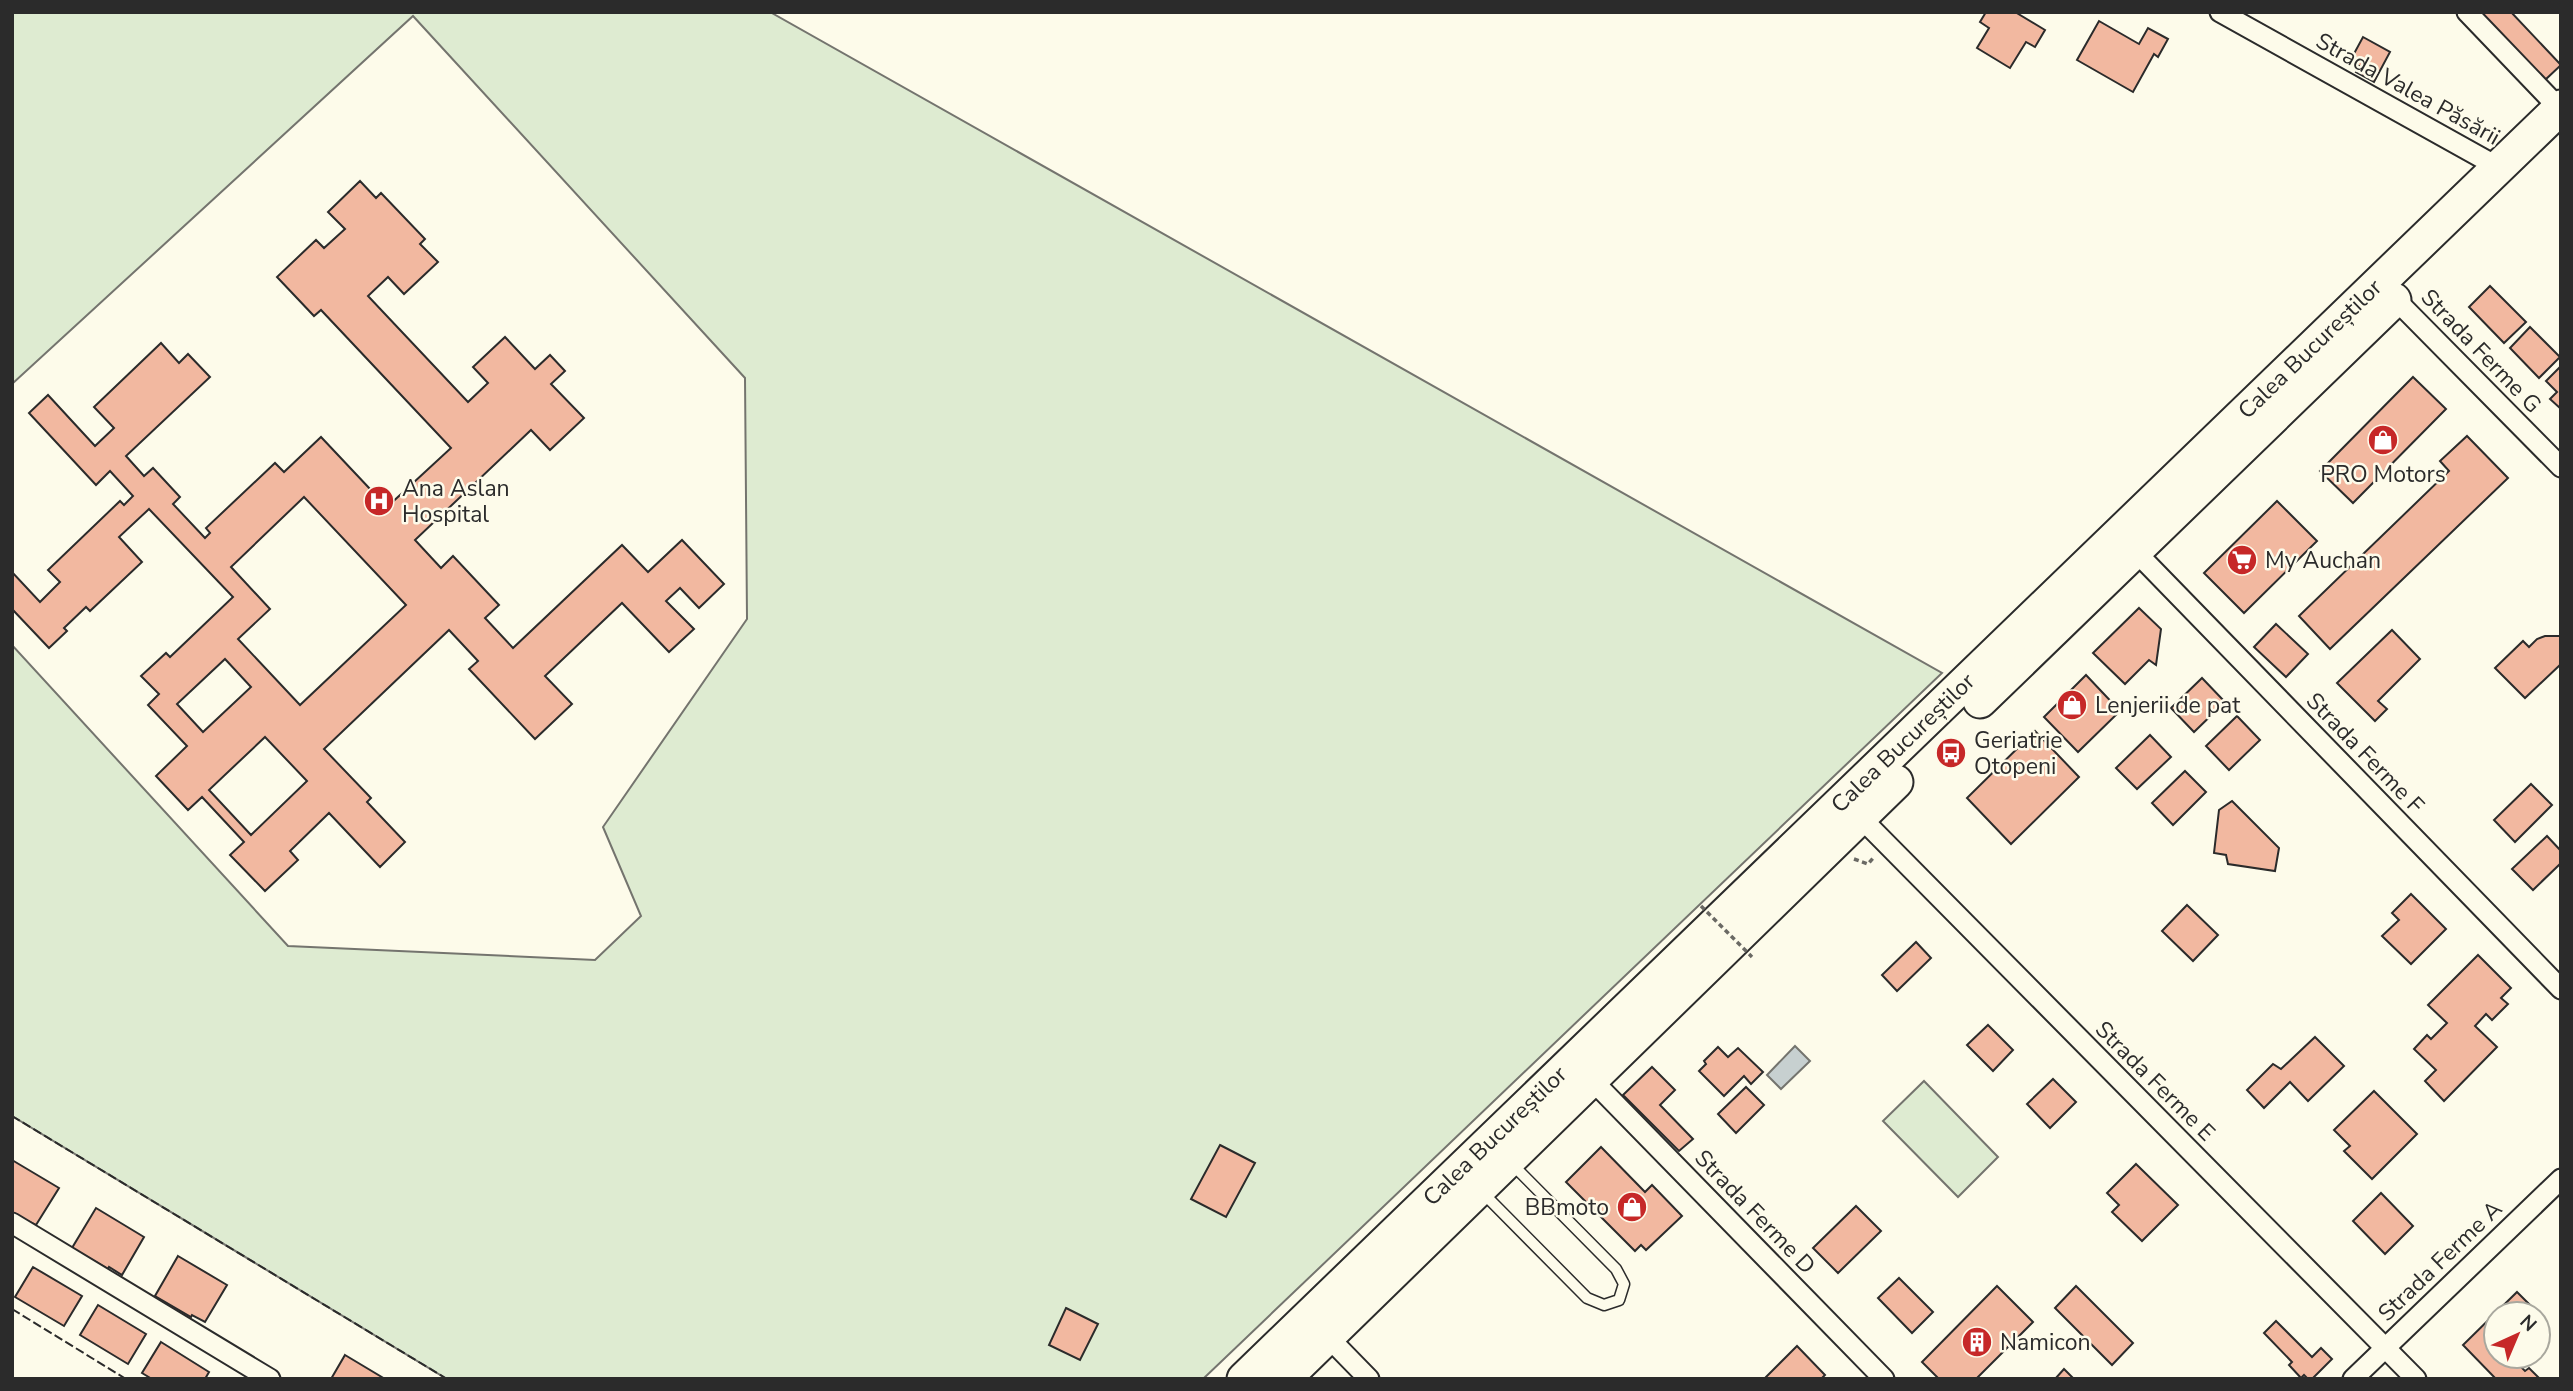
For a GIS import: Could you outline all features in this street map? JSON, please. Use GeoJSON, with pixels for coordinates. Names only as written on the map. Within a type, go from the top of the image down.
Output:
{"type":"FeatureCollection","features":[{"type":"Feature","properties":{"kind":"highway","name":"Calea Bucureștilor"},"geometry":{"type":"LineString","coordinates":[[1244,1379],[2498,167],[2560,117]]}},
{"type":"Feature","properties":{"kind":"highway","name":"Calea Bucureștilor"},"geometry":{"type":"LineString","coordinates":[[1284,1379],[2395,299],[2560,117]]}},
{"type":"Feature","properties":{"kind":"street","name":"Strada Valea Păsării"},"geometry":{"type":"LineString","coordinates":[[2220,12],[2498,167]]}},
{"type":"Feature","properties":{"kind":"street"},"geometry":{"type":"LineString","coordinates":[[2467,12],[2560,117]]}},
{"type":"Feature","properties":{"kind":"street","name":"Strada Ferme G"},"geometry":{"type":"LineString","coordinates":[[2395,299],[2561,467]]}},
{"type":"Feature","properties":{"kind":"street","name":"Strada Ferme F"},"geometry":{"type":"LineString","coordinates":[[2135,551],[2561,989]]}},
{"type":"Feature","properties":{"kind":"street","name":"Strada Ferme E"},"geometry":{"type":"LineString","coordinates":[[1860,817],[2416,1379]]}},
{"type":"Feature","properties":{"kind":"street","name":"Strada Ferme D"},"geometry":{"type":"LineString","coordinates":[[1591,1079],[1884,1379]]}},
{"type":"Feature","properties":{"kind":"street","name":"Strada Ferme A"},"geometry":{"type":"LineString","coordinates":[[2353,1379],[2561,1179]]}},
{"type":"Feature","properties":{"kind":"street"},"geometry":{"type":"LineString","coordinates":[[12,1223],[271,1379]]}},
{"type":"Feature","properties":{"kind":"street"},"geometry":{"type":"LineString","coordinates":[[1328,1337],[1368,1379]]}},
{"type":"Feature","properties":{"kind":"lane"},"geometry":{"type":"LineString","coordinates":[[1479,1189],[1587,1298],[1604,1305],[1619,1300],[1624,1284],[1616,1269],[1508,1160]]}},
{"type":"Feature","properties":{"kind":"path"},"geometry":{"type":"LineString","coordinates":[[1701,906],[1752,957]]}},
{"type":"Feature","properties":{"kind":"green space"},"geometry":{"type":"Polygon","coordinates":[[[12,12],[770,12],[1942,673],[1203,1379],[447,1379],[12,1116],[12,645],[288,946],[595,960],[641,916],[603,827],[747,619],[745,378],[413,16],[12,384],[12,12]]]}},
{"type":"Feature","properties":{"kind":"green space"},"geometry":{"type":"Polygon","coordinates":[[[1924,1081],[1998,1157],[1958,1197],[1883,1121],[1924,1081]]]}},
{"type":"Feature","properties":{"kind":"shaded area"},"geometry":{"type":"Polygon","coordinates":[[[1795,1046],[1810,1061],[1781,1089],[1767,1075],[1795,1046]]]}},
{"type":"Feature","properties":{"kind":"building"},"geometry":{"type":"Polygon","coordinates":[[[1986,12],[2015,12],[2045,30],[2035,47],[2026,42],[2010,68],[1977,48],[1989,28],[1980,22],[1986,12]]]}},
{"type":"Feature","properties":{"kind":"building"},"geometry":{"type":"Polygon","coordinates":[[[2480,12],[2511,12],[2561,65],[2545,80],[2480,12]]]}},
{"type":"Feature","properties":{"kind":"building"},"geometry":{"type":"Polygon","coordinates":[[[2099,21],[2139,44],[2148,28],[2168,39],[2158,57],[2154,54],[2133,92],[2077,60],[2099,21]]]}},
{"type":"Feature","properties":{"kind":"building"},"geometry":{"type":"Polygon","coordinates":[[[2363,37],[2390,52],[2374,82],[2356,72],[2359,66],[2350,61],[2363,37]]]}},
{"type":"Feature","properties":{"kind":"building"},"geometry":{"type":"Polygon","coordinates":[[[360,181],[376,198],[381,193],[425,239],[420,244],[438,262],[404,294],[388,277],[368,296],[468,402],[488,383],[473,367],[505,337],[535,369],[550,355],[565,371],[551,384],[584,418],[550,450],[531,430],[415,540],[441,568],[453,556],[499,605],[485,618],[513,648],[622,545],[648,572],[682,540],[724,584],[699,608],[680,588],[666,601],[694,629],[669,652],[622,603],[545,676],[572,704],[535,739],[469,669],[478,661],[449,630],[324,749],[371,798],[367,802],[405,842],[380,867],[329,813],[290,851],[298,860],[265,891],[230,855],[244,842],[202,797],[188,810],[156,776],[187,746],[148,705],[159,694],[141,676],[166,653],[170,657],[233,597],[149,509],[119,537],[142,562],[90,611],[86,607],[64,628],[67,631],[49,648],[12,609],[12,572],[40,602],[60,582],[48,570],[120,501],[124,505],[133,496],[110,471],[96,485],[29,413],[48,395],[95,446],[114,428],[94,407],[161,343],[179,363],[188,354],[210,377],[126,456],[144,476],[153,468],[180,497],[173,504],[205,538],[210,533],[206,528],[275,463],[284,472],[321,437],[387,507],[451,448],[321,310],[314,316],[277,277],[316,240],[324,248],[345,229],[328,212],[360,181]],[[304,497],[231,567],[270,609],[238,639],[300,705],[406,605],[304,497]],[[225,659],[177,704],[203,732],[251,687],[225,659]],[[265,737],[209,790],[251,835],[307,781],[265,737]]]}},
{"type":"Feature","properties":{"kind":"building"},"geometry":{"type":"Polygon","coordinates":[[[2490,286],[2526,322],[2504,343],[2469,307],[2490,286]]]}},
{"type":"Feature","properties":{"kind":"building"},"geometry":{"type":"Polygon","coordinates":[[[2530,327],[2560,357],[2539,378],[2510,348],[2530,327]]]}},
{"type":"Feature","properties":{"kind":"building"},"geometry":{"type":"Polygon","coordinates":[[[2561,366],[2561,409],[2550,399],[2557,392],[2546,381],[2561,366]]]}},
{"type":"Feature","properties":{"kind":"building","name":"PRO Motors"},"geometry":{"type":"Polygon","coordinates":[[[2413,377],[2446,409],[2353,503],[2320,471],[2413,377]]]}},
{"type":"Feature","properties":{"kind":"building"},"geometry":{"type":"Polygon","coordinates":[[[2467,436],[2508,478],[2330,649],[2299,616],[2449,471],[2440,461],[2467,436]]]}},
{"type":"Feature","properties":{"kind":"building"},"geometry":{"type":"Polygon","coordinates":[[[2277,501],[2317,541],[2244,613],[2204,573],[2277,501]]]}},
{"type":"Feature","properties":{"kind":"building"},"geometry":{"type":"Polygon","coordinates":[[[2139,608],[2161,629],[2156,665],[2149,660],[2125,684],[2093,653],[2139,608]]]}},
{"type":"Feature","properties":{"kind":"building"},"geometry":{"type":"Polygon","coordinates":[[[2276,624],[2308,654],[2286,677],[2254,647],[2276,624]]]}},
{"type":"Feature","properties":{"kind":"building"},"geometry":{"type":"Polygon","coordinates":[[[2392,630],[2420,659],[2378,701],[2387,709],[2375,721],[2337,683],[2392,630]]]}},
{"type":"Feature","properties":{"kind":"building"},"geometry":{"type":"Polygon","coordinates":[[[2545,636],[2561,636],[2561,664],[2525,698],[2495,668],[2523,641],[2529,647],[2545,636]]]}},
{"type":"Feature","properties":{"kind":"building"},"geometry":{"type":"Polygon","coordinates":[[[2086,675],[2120,711],[2078,752],[2044,717],[2086,675]]]}},
{"type":"Feature","properties":{"kind":"building"},"geometry":{"type":"Polygon","coordinates":[[[2202,678],[2225,702],[2194,732],[2171,708],[2202,678]]]}},
{"type":"Feature","properties":{"kind":"building"},"geometry":{"type":"Polygon","coordinates":[[[2237,716],[2260,740],[2229,770],[2206,746],[2237,716]]]}},
{"type":"Feature","properties":{"kind":"building"},"geometry":{"type":"Polygon","coordinates":[[[2035,731],[2079,777],[2011,844],[1967,798],[2035,731]]]}},
{"type":"Feature","properties":{"kind":"building"},"geometry":{"type":"Polygon","coordinates":[[[2150,735],[2171,757],[2137,789],[2116,768],[2150,735]]]}},
{"type":"Feature","properties":{"kind":"building"},"geometry":{"type":"Polygon","coordinates":[[[2185,771],[2206,792],[2173,825],[2152,803],[2185,771]]]}},
{"type":"Feature","properties":{"kind":"building"},"geometry":{"type":"Polygon","coordinates":[[[2531,784],[2552,805],[2515,842],[2494,820],[2531,784]]]}},
{"type":"Feature","properties":{"kind":"building"},"geometry":{"type":"Polygon","coordinates":[[[2232,801],[2279,848],[2275,871],[2228,864],[2226,855],[2214,853],[2219,810],[2232,801]]]}},
{"type":"Feature","properties":{"kind":"building"},"geometry":{"type":"Polygon","coordinates":[[[2547,836],[2561,851],[2561,863],[2533,890],[2512,869],[2547,836]]]}},
{"type":"Feature","properties":{"kind":"building"},"geometry":{"type":"Polygon","coordinates":[[[2411,894],[2446,929],[2411,964],[2382,936],[2399,920],[2392,913],[2411,894]]]}},
{"type":"Feature","properties":{"kind":"building"},"geometry":{"type":"Polygon","coordinates":[[[2187,905],[2218,935],[2193,961],[2162,931],[2187,905]]]}},
{"type":"Feature","properties":{"kind":"building"},"geometry":{"type":"Polygon","coordinates":[[[1916,942],[1931,958],[1897,991],[1882,975],[1916,942]]]}},
{"type":"Feature","properties":{"kind":"building"},"geometry":{"type":"Polygon","coordinates":[[[2478,955],[2511,988],[2501,998],[2508,1004],[2492,1020],[2486,1014],[2475,1026],[2497,1047],[2444,1101],[2425,1081],[2436,1070],[2414,1049],[2427,1035],[2431,1039],[2447,1023],[2428,1005],[2478,955]]]}},
{"type":"Feature","properties":{"kind":"building"},"geometry":{"type":"Polygon","coordinates":[[[1988,1025],[2013,1050],[1993,1071],[1967,1045],[1988,1025]]]}},
{"type":"Feature","properties":{"kind":"building"},"geometry":{"type":"Polygon","coordinates":[[[2315,1037],[2344,1066],[2308,1101],[2290,1082],[2264,1108],[2247,1090],[2273,1064],[2281,1069],[2315,1037]]]}},
{"type":"Feature","properties":{"kind":"building"},"geometry":{"type":"Polygon","coordinates":[[[1718,1047],[1728,1057],[1738,1048],[1763,1072],[1751,1084],[1744,1076],[1724,1096],[1699,1071],[1706,1064],[1704,1061],[1718,1047]]]}},
{"type":"Feature","properties":{"kind":"building"},"geometry":{"type":"Polygon","coordinates":[[[1652,1067],[1675,1090],[1660,1105],[1693,1139],[1679,1151],[1623,1095],[1652,1067]]]}},
{"type":"Feature","properties":{"kind":"building"},"geometry":{"type":"Polygon","coordinates":[[[2053,1079],[2076,1102],[2050,1128],[2027,1104],[2053,1079]]]}},
{"type":"Feature","properties":{"kind":"building"},"geometry":{"type":"Polygon","coordinates":[[[1746,1087],[1764,1105],[1736,1133],[1718,1114],[1746,1087]]]}},
{"type":"Feature","properties":{"kind":"building"},"geometry":{"type":"Polygon","coordinates":[[[2374,1091],[2417,1134],[2372,1179],[2344,1151],[2350,1146],[2334,1130],[2374,1091]]]}},
{"type":"Feature","properties":{"kind":"building"},"geometry":{"type":"Polygon","coordinates":[[[1220,1145],[1255,1163],[1226,1217],[1191,1199],[1220,1145]]]}},
{"type":"Feature","properties":{"kind":"building","name":"BBmoto"},"geometry":{"type":"Polygon","coordinates":[[[1601,1147],[1645,1192],[1652,1185],[1682,1216],[1646,1250],[1641,1245],[1635,1251],[1566,1182],[1601,1147]]]}},
{"type":"Feature","properties":{"kind":"building"},"geometry":{"type":"Polygon","coordinates":[[[12,1160],[59,1188],[36,1225],[12,1214],[12,1160]]]}},
{"type":"Feature","properties":{"kind":"building"},"geometry":{"type":"Polygon","coordinates":[[[2136,1164],[2178,1205],[2142,1241],[2112,1212],[2119,1205],[2107,1193],[2136,1164]]]}},
{"type":"Feature","properties":{"kind":"building"},"geometry":{"type":"Polygon","coordinates":[[[2381,1193],[2413,1226],[2385,1254],[2353,1221],[2381,1193]]]}},
{"type":"Feature","properties":{"kind":"building"},"geometry":{"type":"Polygon","coordinates":[[[1856,1206],[1881,1231],[1838,1273],[1813,1248],[1856,1206]]]}},
{"type":"Feature","properties":{"kind":"building"},"geometry":{"type":"Polygon","coordinates":[[[96,1208],[144,1237],[122,1275],[72,1248],[96,1208]]]}},
{"type":"Feature","properties":{"kind":"building"},"geometry":{"type":"Polygon","coordinates":[[[178,1256],[227,1285],[205,1322],[155,1296],[178,1256]]]}},
{"type":"Feature","properties":{"kind":"building"},"geometry":{"type":"Polygon","coordinates":[[[33,1267],[82,1296],[64,1326],[15,1297],[33,1267]]]}},
{"type":"Feature","properties":{"kind":"building"},"geometry":{"type":"Polygon","coordinates":[[[1899,1278],[1933,1312],[1912,1333],[1878,1298],[1899,1278]]]}},
{"type":"Feature","properties":{"kind":"building","name":"Namicon"},"geometry":{"type":"Polygon","coordinates":[[[1997,1286],[2033,1322],[1976,1379],[1939,1379],[1922,1362],[1997,1286]]]}},
{"type":"Feature","properties":{"kind":"building"},"geometry":{"type":"Polygon","coordinates":[[[2076,1286],[2133,1343],[2112,1365],[2055,1308],[2076,1286]]]}},
{"type":"Feature","properties":{"kind":"building"},"geometry":{"type":"Polygon","coordinates":[[[2517,1292],[2525,1300],[2509,1300],[2517,1292]]]}},
{"type":"Feature","properties":{"kind":"building"},"geometry":{"type":"Polygon","coordinates":[[[98,1305],[146,1334],[128,1364],[80,1335],[98,1305]]]}},
{"type":"Feature","properties":{"kind":"building"},"geometry":{"type":"Polygon","coordinates":[[[1066,1308],[1098,1324],[1080,1360],[1049,1345],[1066,1308]]]}},
{"type":"Feature","properties":{"kind":"building"},"geometry":{"type":"Polygon","coordinates":[[[2276,1321],[2312,1357],[2321,1348],[2332,1359],[2312,1379],[2304,1375],[2301,1378],[2289,1365],[2292,1362],[2264,1333],[2276,1321]]]}},
{"type":"Feature","properties":{"kind":"building"},"geometry":{"type":"Polygon","coordinates":[[[2482,1326],[2482,1365],[2463,1345],[2482,1326]]]}},
{"type":"Feature","properties":{"kind":"building"},"geometry":{"type":"Polygon","coordinates":[[[161,1342],[209,1372],[205,1379],[152,1379],[142,1373],[161,1342]]]}},
{"type":"Feature","properties":{"kind":"building"},"geometry":{"type":"Polygon","coordinates":[[[1797,1346],[1825,1375],[1821,1379],[1764,1379],[1797,1346]]]}},
{"type":"Feature","properties":{"kind":"building"},"geometry":{"type":"Polygon","coordinates":[[[345,1355],[385,1379],[331,1379],[345,1355]]]}},
{"type":"Feature","properties":{"kind":"building"},"geometry":{"type":"Polygon","coordinates":[[[2064,1369],[2074,1379],[2055,1379],[2064,1369]]]}},
{"type":"Feature","properties":{"kind":"building"},"geometry":{"type":"Polygon","coordinates":[[[2487,1370],[2531,1370],[2540,1379],[2496,1379],[2487,1370]]]}},
{"type":"Feature","properties":{"kind":"fence"},"geometry":{"type":"LineString","coordinates":[[12,1116],[447,1379]]}},
{"type":"Feature","properties":{"kind":"fence"},"geometry":{"type":"LineString","coordinates":[[12,1309],[126,1379]]}},
{"type":"Feature","properties":{"kind":"place","name":"PRO Motors"},"geometry":{"type":"Point","coordinates":[2383,440]}},
{"type":"Feature","properties":{"kind":"place","name":"Ana Aslan Hospital"},"geometry":{"type":"Point","coordinates":[379,501]}},
{"type":"Feature","properties":{"kind":"place","name":"My Auchan"},"geometry":{"type":"Point","coordinates":[2242,560]}},
{"type":"Feature","properties":{"kind":"place","name":"Lenjerii de pat"},"geometry":{"type":"Point","coordinates":[2072,705]}},
{"type":"Feature","properties":{"kind":"place","name":"Geriatrie Otopeni"},"geometry":{"type":"Point","coordinates":[1951,753]}},
{"type":"Feature","properties":{"kind":"place","name":"BBmoto"},"geometry":{"type":"Point","coordinates":[1632,1207]}},
{"type":"Feature","properties":{"kind":"place","name":"Namicon"},"geometry":{"type":"Point","coordinates":[1977,1342]}}]}
